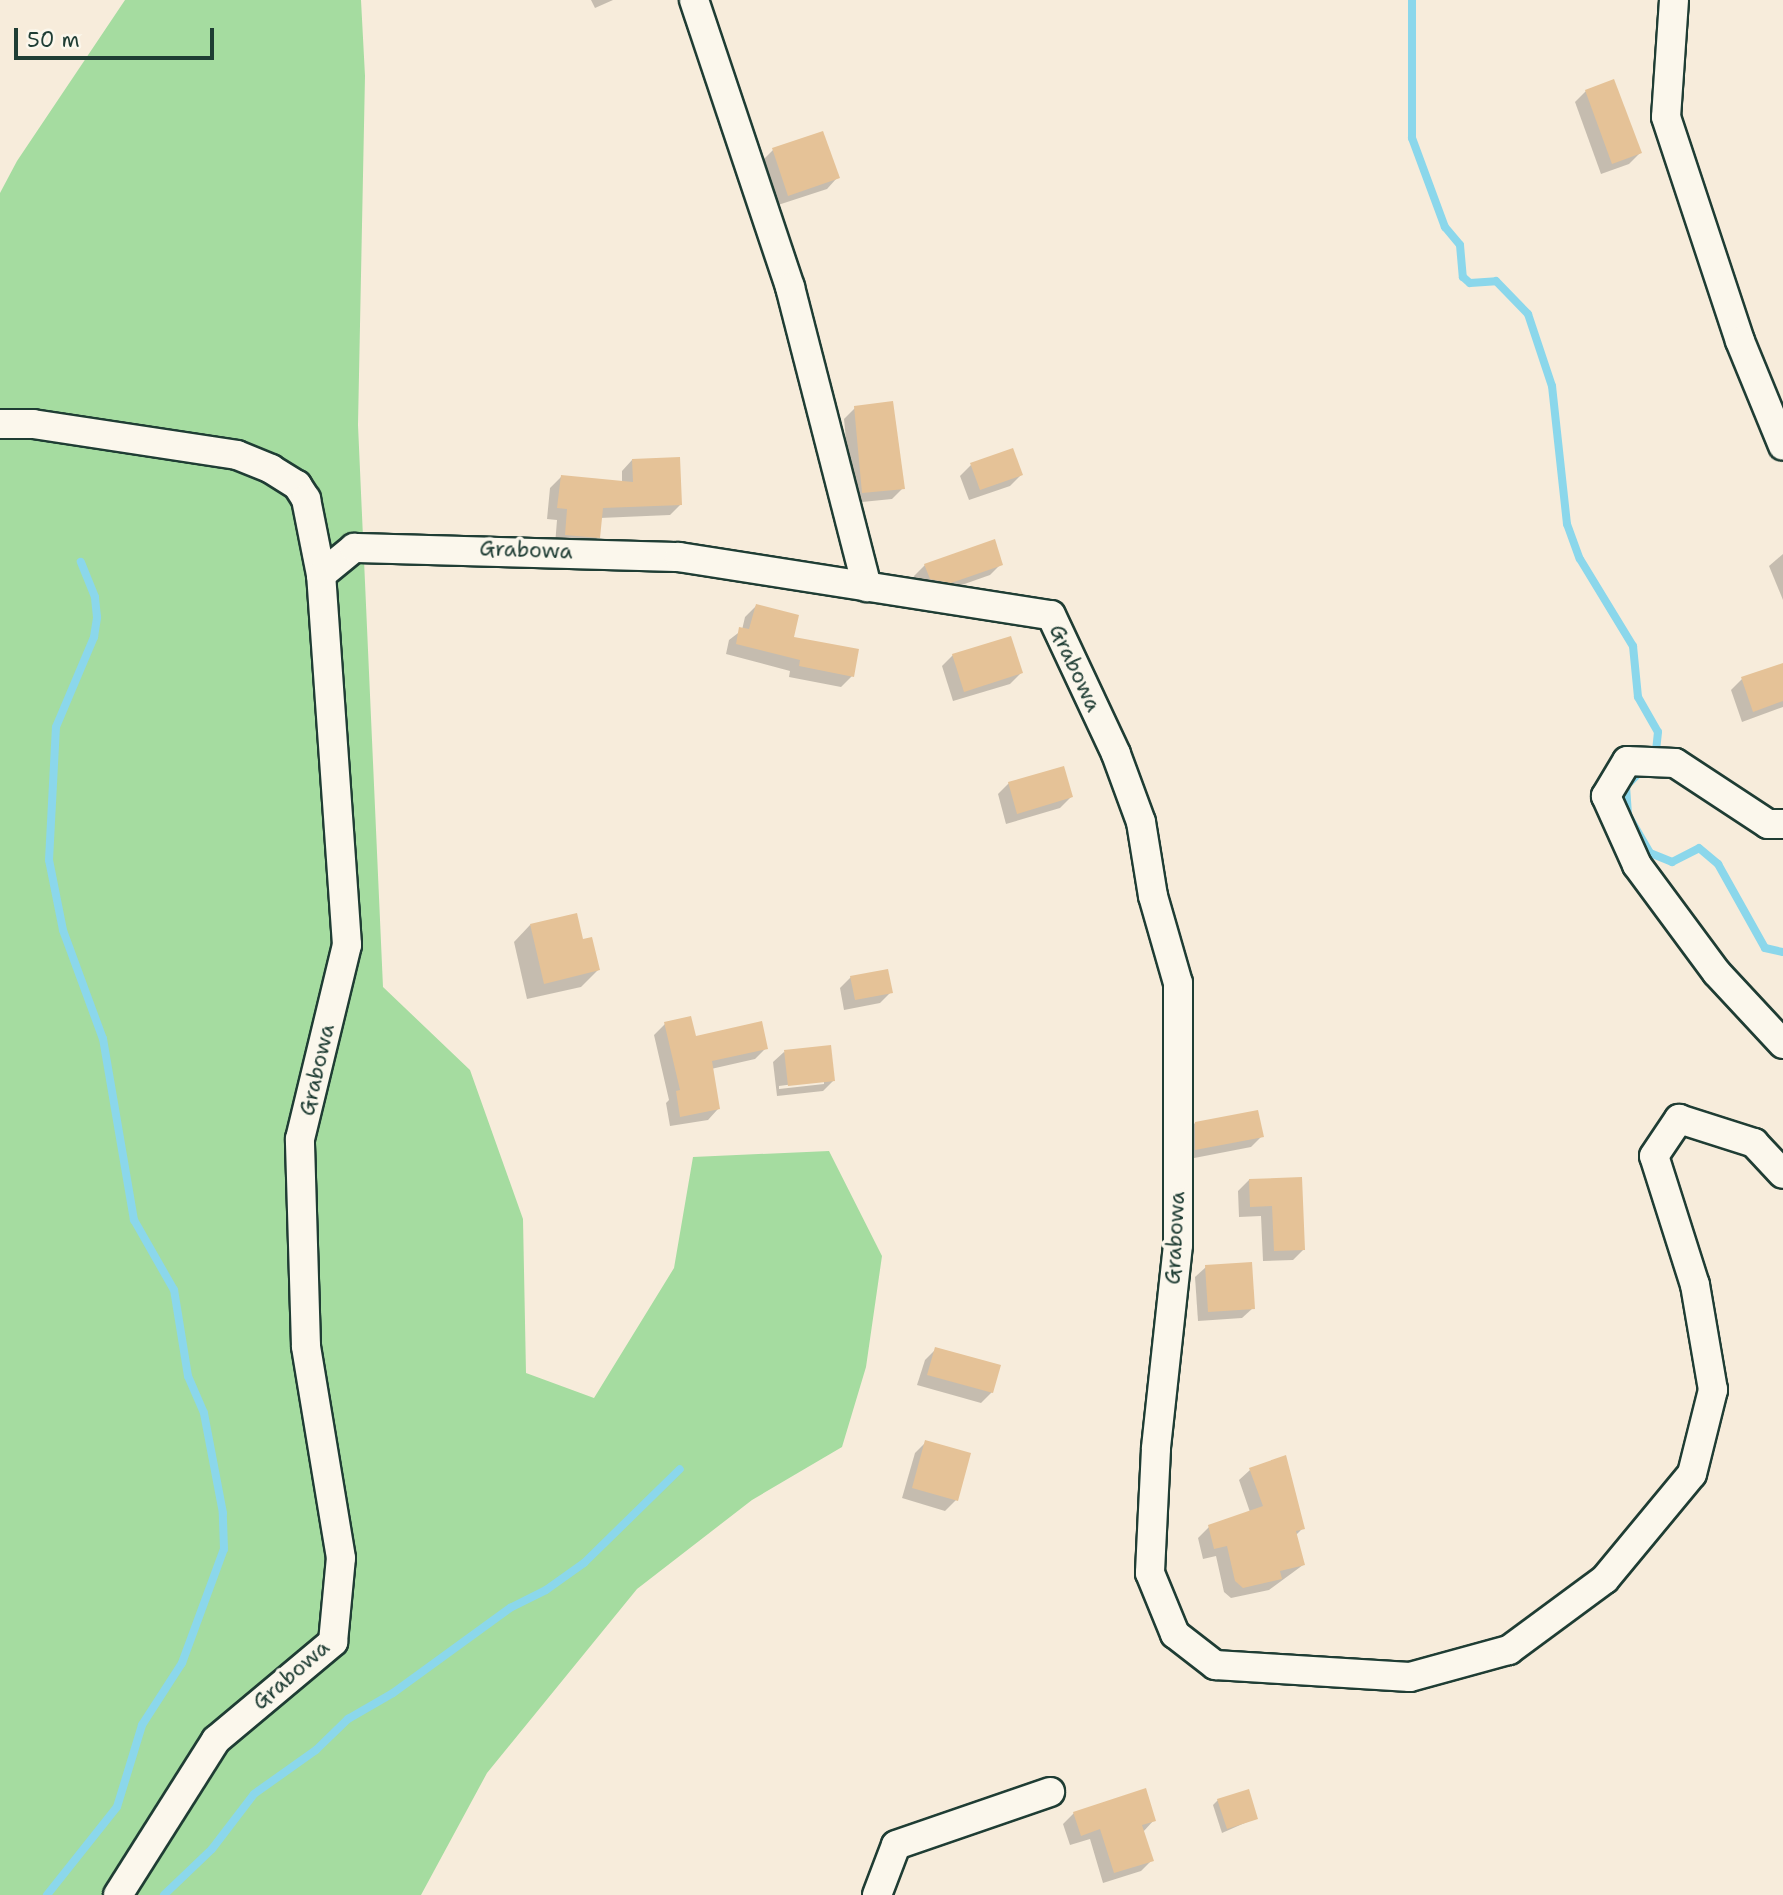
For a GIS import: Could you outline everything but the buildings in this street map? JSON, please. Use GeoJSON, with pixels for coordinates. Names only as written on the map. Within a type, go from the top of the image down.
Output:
{"type":"FeatureCollection","features":[{"type":"Feature","properties":{"kind":"street"},"geometry":{"type":"LineString","coordinates":[[694,0],[790,287],[867,587]]}},
{"type":"Feature","properties":{"kind":"street"},"geometry":{"type":"LineString","coordinates":[[1674,0],[1666,117],[1740,341],[1783,446]]}},
{"type":"Feature","properties":{"kind":"street"},"geometry":{"type":"LineString","coordinates":[[0,424],[33,424],[237,455],[271,468],[297,485],[306,499],[321,575]]}},
{"type":"Feature","properties":{"kind":"street","name":"Grabowa"},"geometry":{"type":"LineString","coordinates":[[118,1895],[216,1740],[333,1642],[341,1558],[306,1346],[300,1139],[347,945],[321,575],[354,548],[432,547],[679,556],[1051,615],[1116,754],[1141,822],[1153,896],[1178,983],[1178,1245],[1156,1449],[1150,1573],[1175,1634],[1215,1665],[1410,1677],[1509,1650],[1605,1579],[1692,1474],[1713,1390],[1695,1285],[1654,1156],[1679,1119],[1754,1143],[1783,1174]]}},
{"type":"Feature","properties":{"kind":"street"},"geometry":{"type":"LineString","coordinates":[[1783,824],[1768,824],[1675,763],[1627,761],[1606,796],[1637,864],[1717,973],[1783,1044]]}},
{"type":"Feature","properties":{"kind":"street"},"geometry":{"type":"LineString","coordinates":[[877,1895],[895,1844],[1050,1792]]}},
{"type":"Feature","properties":{"kind":"green space"},"geometry":{"type":"Polygon","coordinates":[[[125,0],[361,0],[365,76],[358,425],[383,987],[470,1070],[523,1219],[526,1373],[594,1398],[674,1268],[693,1157],[829,1151],[882,1256],[866,1367],[842,1447],[752,1500],[637,1589],[487,1773],[421,1895],[0,1895],[0,193],[17,161],[125,0]]]}},
{"type":"Feature","properties":{"kind":"waterway"},"geometry":{"type":"LineString","coordinates":[[1412,0],[1412,138],[1445,227],[1460,245],[1463,277],[1470,283],[1496,281],[1528,314],[1552,386],[1567,524],[1580,559],[1633,646],[1638,697],[1658,732],[1656,750]]}},
{"type":"Feature","properties":{"kind":"waterway"},"geometry":{"type":"LineString","coordinates":[[47,1895],[117,1807],[142,1725],[182,1663],[224,1549],[223,1513],[204,1413],[188,1376],[174,1290],[134,1220],[103,1039],[63,930],[49,860],[56,727],[94,637],[97,617],[95,597],[81,562]]}},
{"type":"Feature","properties":{"kind":"waterway"},"geometry":{"type":"LineString","coordinates":[[1641,771],[1626,786],[1628,815],[1650,853],[1672,862],[1699,848],[1718,864],[1765,948],[1783,952]]}},
{"type":"Feature","properties":{"kind":"waterway"},"geometry":{"type":"LineString","coordinates":[[164,1895],[212,1849],[254,1794],[316,1750],[348,1719],[393,1693],[510,1608],[546,1590],[584,1563],[680,1469]]}}]}
